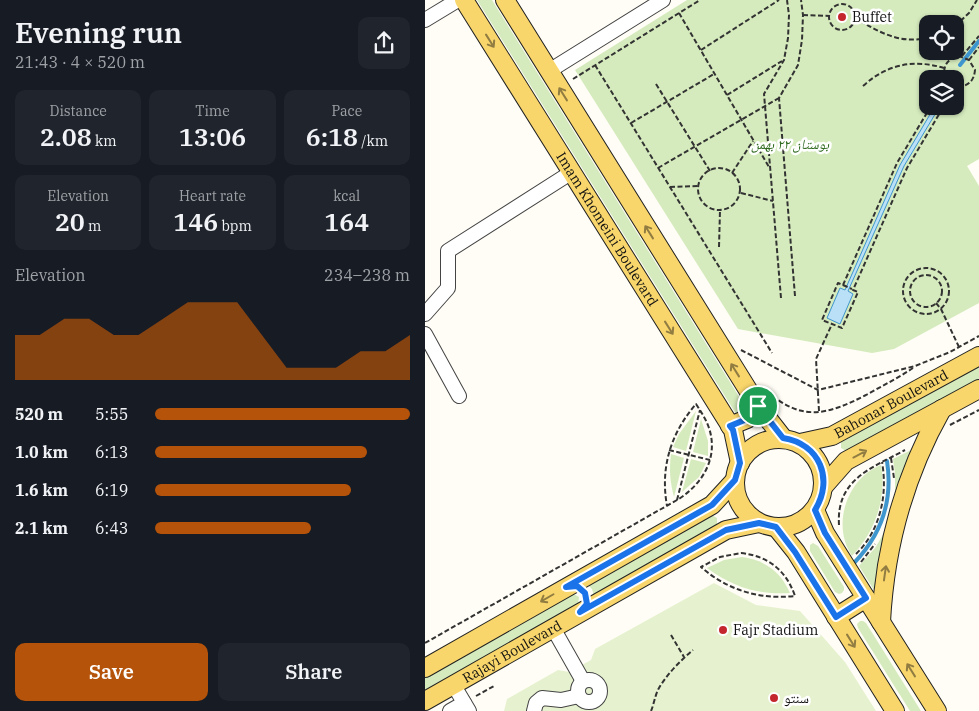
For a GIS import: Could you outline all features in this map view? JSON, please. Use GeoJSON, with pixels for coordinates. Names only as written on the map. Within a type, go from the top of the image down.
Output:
{"type":"FeatureCollection","features":[{"type":"Feature","properties":{"kind":"main road","name":"Imam Khomeini Boulevard"},"geometry":{"type":"LineString","coordinates":[[464,0],[733,430],[737,471]]}},
{"type":"Feature","properties":{"kind":"main road"},"geometry":{"type":"LineString","coordinates":[[505,0],[758,406],[791,441]]}},
{"type":"Feature","properties":{"kind":"main road","name":"Bahonar Boulevard"},"geometry":{"type":"LineString","coordinates":[[791,441],[832,436],[979,356]]}},
{"type":"Feature","properties":{"kind":"main road","name":"Bahonar Boulevard"},"geometry":{"type":"LineString","coordinates":[[824,486],[846,461],[979,389]]}},
{"type":"Feature","properties":{"kind":"main road"},"geometry":{"type":"LineString","coordinates":[[730,426],[747,419],[758,406]]}},
{"type":"Feature","properties":{"kind":"main road"},"geometry":{"type":"LineString","coordinates":[[881,622],[885,572],[894,524],[919,454],[942,410]]}},
{"type":"Feature","properties":{"kind":"main road"},"geometry":{"type":"LineString","coordinates":[[768,525],[785,527],[801,522],[815,510],[822,495],[824,477],[818,461],[807,448],[791,441],[766,440],[750,449],[737,471],[735,488],[741,505],[745,512],[768,525],[795,552],[895,711]]}},
{"type":"Feature","properties":{"kind":"main road","name":"Rajayi Boulevard"},"geometry":{"type":"LineString","coordinates":[[425,668],[712,505],[737,471]]}},
{"type":"Feature","properties":{"kind":"main road"},"geometry":{"type":"LineString","coordinates":[[815,510],[825,533],[937,711]]}},
{"type":"Feature","properties":{"kind":"main road","name":"Rajayi Boulevard"},"geometry":{"type":"LineString","coordinates":[[425,701],[726,530],[768,525]]}},
{"type":"Feature","properties":{"kind":"main road"},"geometry":{"type":"LineString","coordinates":[[566,587],[577,586],[585,593],[587,604],[580,612]]}},
{"type":"Feature","properties":{"kind":"main road"},"geometry":{"type":"LineString","coordinates":[[836,617],[866,598]]}},
{"type":"Feature","properties":{"kind":"street"},"geometry":{"type":"LineString","coordinates":[[425,20],[458,0]]}},
{"type":"Feature","properties":{"kind":"street"},"geometry":{"type":"LineString","coordinates":[[549,71],[663,0]]}},
{"type":"Feature","properties":{"kind":"street"},"geometry":{"type":"LineString","coordinates":[[425,314],[448,288],[448,251],[572,172]]}},
{"type":"Feature","properties":{"kind":"street"},"geometry":{"type":"LineString","coordinates":[[425,334],[459,396]]}},
{"type":"Feature","properties":{"kind":"street"},"geometry":{"type":"LineString","coordinates":[[553,628],[583,681]]}},
{"type":"Feature","properties":{"kind":"street"},"geometry":{"type":"LineString","coordinates":[[592,680],[598,685],[597,706],[579,696],[578,688],[583,681],[592,680]]}},
{"type":"Feature","properties":{"kind":"street"},"geometry":{"type":"LineString","coordinates":[[450,711],[466,707],[453,684]]}},
{"type":"Feature","properties":{"kind":"street"},"geometry":{"type":"LineString","coordinates":[[534,711],[536,703],[542,698],[561,700],[579,696]]}},
{"type":"Feature","properties":{"kind":"path"},"geometry":{"type":"LineString","coordinates":[[573,79],[700,0]]}},
{"type":"Feature","properties":{"kind":"path"},"geometry":{"type":"LineString","coordinates":[[701,50],[779,0]]}},
{"type":"Feature","properties":{"kind":"path"},"geometry":{"type":"LineString","coordinates":[[781,298],[764,94],[784,60],[788,38],[789,15],[787,0]]}},
{"type":"Feature","properties":{"kind":"path"},"geometry":{"type":"LineString","coordinates":[[659,168],[779,98],[798,65],[802,40],[803,15],[801,0]]}},
{"type":"Feature","properties":{"kind":"path"},"geometry":{"type":"LineString","coordinates":[[964,18],[977,0]]}},
{"type":"Feature","properties":{"kind":"path"},"geometry":{"type":"LineString","coordinates":[[838,4],[848,5],[854,12],[854,22],[847,29],[837,29],[830,21],[830,16],[830,11],[838,4]]}},
{"type":"Feature","properties":{"kind":"path"},"geometry":{"type":"LineString","coordinates":[[679,13],[770,170]]}},
{"type":"Feature","properties":{"kind":"path"},"geometry":{"type":"LineString","coordinates":[[803,15],[830,16]]}},
{"type":"Feature","properties":{"kind":"path"},"geometry":{"type":"LineString","coordinates":[[854,17],[877,32],[888,36],[909,40],[919,39]]}},
{"type":"Feature","properties":{"kind":"path"},"geometry":{"type":"LineString","coordinates":[[964,54],[979,36]]}},
{"type":"Feature","properties":{"kind":"path"},"geometry":{"type":"LineString","coordinates":[[969,60],[979,47]]}},
{"type":"Feature","properties":{"kind":"path"},"geometry":{"type":"LineString","coordinates":[[964,57],[969,60],[975,70],[973,79],[964,86]]}},
{"type":"Feature","properties":{"kind":"path"},"geometry":{"type":"LineString","coordinates":[[727,95],[784,60]]}},
{"type":"Feature","properties":{"kind":"path"},"geometry":{"type":"LineString","coordinates":[[863,86],[881,72],[901,65],[923,63],[944,68],[950,60]]}},
{"type":"Feature","properties":{"kind":"path"},"geometry":{"type":"LineString","coordinates":[[595,65],[772,353]]}},
{"type":"Feature","properties":{"kind":"path"},"geometry":{"type":"LineString","coordinates":[[631,123],[714,74]]}},
{"type":"Feature","properties":{"kind":"path"},"geometry":{"type":"LineString","coordinates":[[656,84],[710,171]]}},
{"type":"Feature","properties":{"kind":"path"},"geometry":{"type":"LineString","coordinates":[[779,98],[795,296]]}},
{"type":"Feature","properties":{"kind":"path"},"geometry":{"type":"LineString","coordinates":[[845,286],[897,163],[926,115]]}},
{"type":"Feature","properties":{"kind":"path"},"geometry":{"type":"LineString","coordinates":[[852,289],[907,168],[939,115]]}},
{"type":"Feature","properties":{"kind":"path"},"geometry":{"type":"LineString","coordinates":[[732,173],[753,141]]}},
{"type":"Feature","properties":{"kind":"path"},"geometry":{"type":"LineString","coordinates":[[717,169],[725,169],[732,173],[740,185],[738,198],[731,207],[719,210],[712,209],[701,200],[699,186],[701,180],[710,171],[717,169]]}},
{"type":"Feature","properties":{"kind":"path"},"geometry":{"type":"LineString","coordinates":[[670,187],[699,186]]}},
{"type":"Feature","properties":{"kind":"path"},"geometry":{"type":"LineString","coordinates":[[740,193],[773,201]]}},
{"type":"Feature","properties":{"kind":"path"},"geometry":{"type":"LineString","coordinates":[[719,210],[719,247]]}},
{"type":"Feature","properties":{"kind":"path"},"geometry":{"type":"LineString","coordinates":[[928,267],[937,270],[944,276],[949,284],[950,293],[947,302],[941,309],[933,314],[924,314],[915,312],[907,306],[903,298],[902,288],[911,272],[919,268],[928,267]]}},
{"type":"Feature","properties":{"kind":"path"},"geometry":{"type":"LineString","coordinates":[[928,274],[939,280],[942,292],[941,298],[936,303],[924,307],[913,301],[910,296],[910,289],[915,278],[928,274]]}},
{"type":"Feature","properties":{"kind":"path"},"geometry":{"type":"LineString","coordinates":[[838,283],[852,289],[858,292],[842,328],[822,320],[838,283]]}},
{"type":"Feature","properties":{"kind":"path"},"geometry":{"type":"LineString","coordinates":[[936,303],[941,309],[959,346]]}},
{"type":"Feature","properties":{"kind":"path"},"geometry":{"type":"LineString","coordinates":[[819,412],[816,359],[832,324]]}},
{"type":"Feature","properties":{"kind":"path"},"geometry":{"type":"LineString","coordinates":[[744,357],[739,349],[818,390],[915,366],[979,336]]}},
{"type":"Feature","properties":{"kind":"path"},"geometry":{"type":"LineString","coordinates":[[763,386],[776,399],[787,406],[799,410],[819,412],[835,410],[898,378],[915,366]]}},
{"type":"Feature","properties":{"kind":"path"},"geometry":{"type":"LineString","coordinates":[[425,643],[667,506],[686,495],[699,482],[710,460],[709,429],[696,404],[679,426],[669,450],[664,482],[667,506]]}},
{"type":"Feature","properties":{"kind":"path"},"geometry":{"type":"LineString","coordinates":[[677,500],[700,410]]}},
{"type":"Feature","properties":{"kind":"path"},"geometry":{"type":"LineString","coordinates":[[669,450],[710,460]]}},
{"type":"Feature","properties":{"kind":"path"},"geometry":{"type":"LineString","coordinates":[[839,524],[840,509],[850,486],[858,476],[868,469],[891,458]]}},
{"type":"Feature","properties":{"kind":"path"},"geometry":{"type":"LineString","coordinates":[[855,555],[873,531],[881,509],[885,486],[882,462]]}},
{"type":"Feature","properties":{"kind":"path"},"geometry":{"type":"LineString","coordinates":[[730,554],[761,558],[779,569],[789,582],[795,596],[762,596],[740,590],[720,581],[701,566],[730,554]]}},
{"type":"Feature","properties":{"kind":"path"},"geometry":{"type":"LineString","coordinates":[[671,635],[685,657]]}},
{"type":"Feature","properties":{"kind":"path"},"geometry":{"type":"LineString","coordinates":[[651,711],[658,690],[668,674],[693,650]]}},
{"type":"Feature","properties":{"kind":"path"},"geometry":{"type":"LineString","coordinates":[[466,707],[494,686]]}},
{"type":"Feature","properties":{"kind":"green space"},"geometry":{"type":"Polygon","coordinates":[[[477,0],[492,0],[748,411],[738,417],[477,0]]]}},
{"type":"Feature","properties":{"kind":"green space","name":"بوستان ۲۲ بهمن"},"geometry":{"type":"Polygon","coordinates":[[[687,0],[979,0],[979,159],[967,166],[979,186],[979,303],[894,349],[872,353],[738,329],[575,70],[687,0]]]}},
{"type":"Feature","properties":{"kind":"green space"},"geometry":{"type":"Polygon","coordinates":[[[979,365],[979,381],[848,452],[841,448],[841,440],[979,365]]]}},
{"type":"Feature","properties":{"kind":"green space"},"geometry":{"type":"Polygon","coordinates":[[[696,411],[686,451],[673,447],[679,434],[696,411]]]}},
{"type":"Feature","properties":{"kind":"green space"},"geometry":{"type":"Polygon","coordinates":[[[701,419],[708,441],[708,456],[693,452],[701,419]]]}},
{"type":"Feature","properties":{"kind":"green space"},"geometry":{"type":"Polygon","coordinates":[[[911,450],[895,493],[893,459],[911,450]]]}},
{"type":"Feature","properties":{"kind":"green space"},"geometry":{"type":"Polygon","coordinates":[[[671,454],[684,458],[674,497],[670,476],[671,454]]]}},
{"type":"Feature","properties":{"kind":"green space"},"geometry":{"type":"Polygon","coordinates":[[[691,459],[706,463],[699,477],[682,492],[691,459]]]}},
{"type":"Feature","properties":{"kind":"green space"},"geometry":{"type":"Polygon","coordinates":[[[881,465],[881,502],[873,525],[860,547],[852,556],[846,544],[843,531],[843,517],[846,504],[851,491],[859,480],[869,471],[881,465]]]}},
{"type":"Feature","properties":{"kind":"green space"},"geometry":{"type":"Polygon","coordinates":[[[710,514],[717,518],[717,526],[594,596],[592,589],[587,584],[710,514]]]}},
{"type":"Feature","properties":{"kind":"green space"},"geometry":{"type":"Polygon","coordinates":[[[884,533],[874,590],[859,566],[875,548],[884,533]]]}},
{"type":"Feature","properties":{"kind":"green space"},"geometry":{"type":"Polygon","coordinates":[[[813,543],[818,546],[844,587],[842,593],[835,592],[810,551],[810,545],[813,543]]]}},
{"type":"Feature","properties":{"kind":"green space"},"geometry":{"type":"Polygon","coordinates":[[[742,557],[758,561],[771,568],[782,579],[790,593],[767,593],[736,585],[707,568],[724,560],[742,557]]]}},
{"type":"Feature","properties":{"kind":"green space","name":"Fajr Stadium"},"geometry":{"type":"Polygon","coordinates":[[[714,583],[756,605],[800,611],[845,662],[876,711],[504,711],[507,699],[558,670],[569,672],[591,660],[595,649],[714,583]]]}},
{"type":"Feature","properties":{"kind":"green space"},"geometry":{"type":"Polygon","coordinates":[[[572,593],[579,597],[578,605],[425,693],[425,676],[572,593]]]}},
{"type":"Feature","properties":{"kind":"green space"},"geometry":{"type":"Polygon","coordinates":[[[860,621],[866,623],[921,711],[910,711],[858,628],[857,624],[860,621]]]}},
{"type":"Feature","properties":{"kind":"water"},"geometry":{"type":"Polygon","coordinates":[[[930,115],[935,115],[904,166],[848,291],[853,294],[840,324],[827,318],[840,288],[845,290],[900,165],[930,115]]]}},
{"type":"Feature","properties":{"kind":"waterway"},"geometry":{"type":"LineString","coordinates":[[960,65],[979,41]]}},
{"type":"Feature","properties":{"kind":"waterway"},"geometry":{"type":"LineString","coordinates":[[854,563],[871,541],[883,516],[888,489],[887,461]]}},
{"type":"Feature","properties":{"kind":"place","name":"Buffet"},"geometry":{"type":"Point","coordinates":[842,17]}},
{"type":"Feature","properties":{"kind":"place","name":"Fajr Stadium"},"geometry":{"type":"Point","coordinates":[723,630]}},
{"type":"Feature","properties":{"kind":"place","name":"سنتو"},"geometry":{"type":"Point","coordinates":[774,698]}},
{"type":"Feature","properties":{"kind":"route"},"geometry":{"type":"LineString","coordinates":[[758,406],[783,438],[800,443],[818,461],[824,477],[824,486],[815,510],[825,533],[866,598],[836,617],[795,552],[776,527],[759,523],[726,530],[580,612],[587,604],[585,593],[577,586],[566,587],[712,505],[735,480],[740,463],[733,430],[730,426],[747,419],[758,406]]}}]}
